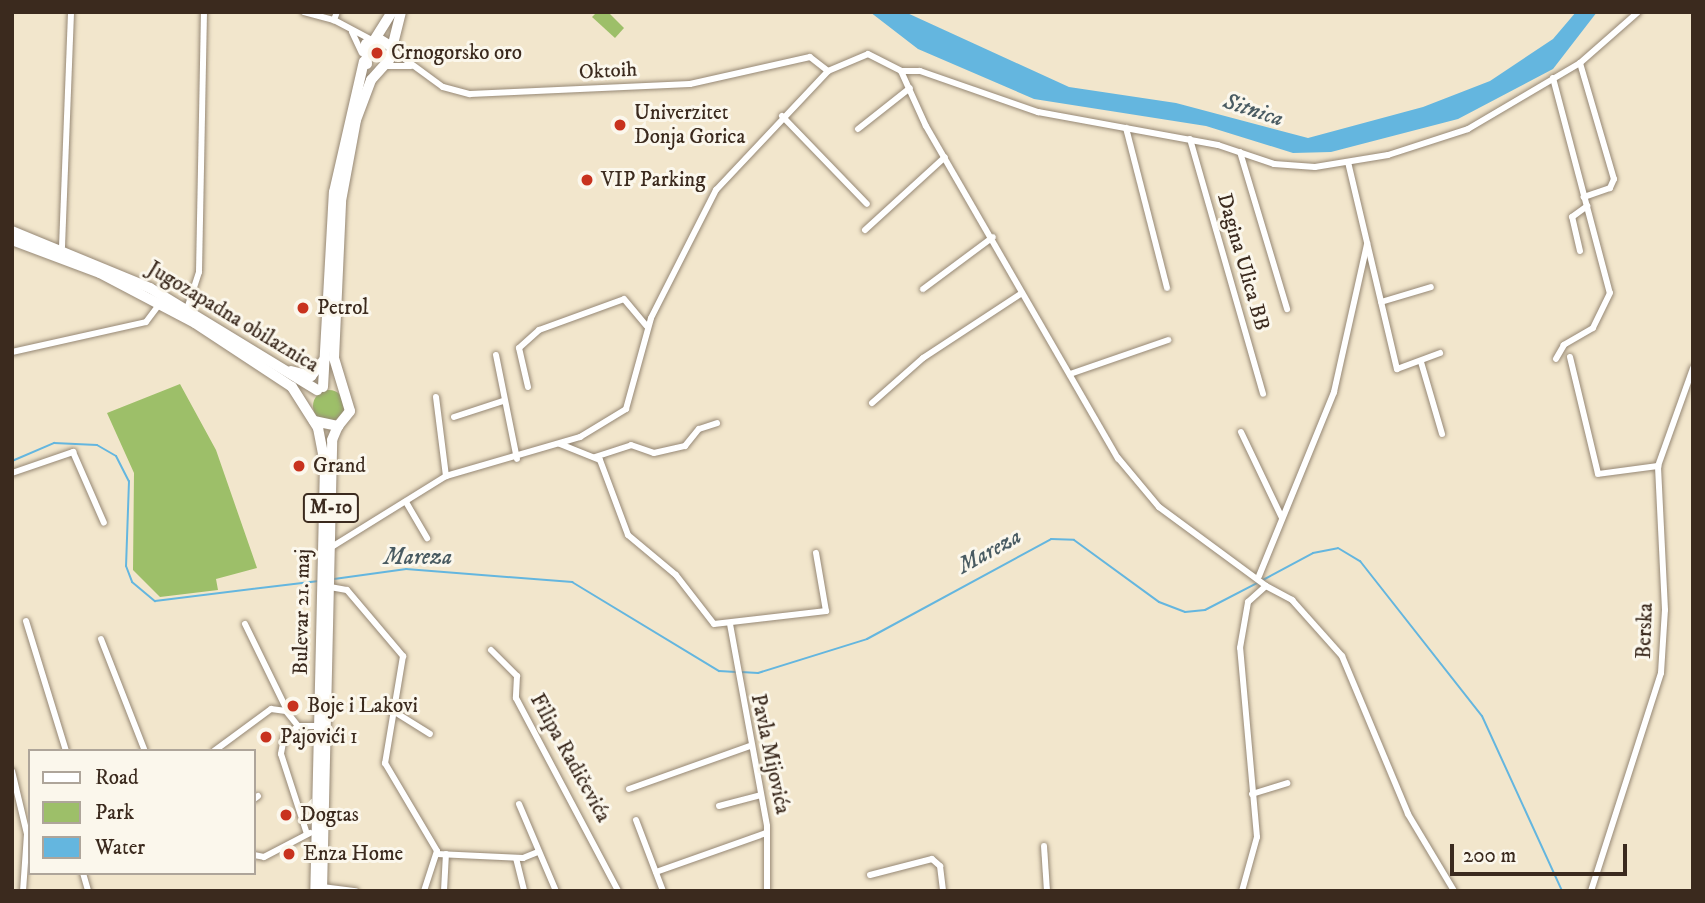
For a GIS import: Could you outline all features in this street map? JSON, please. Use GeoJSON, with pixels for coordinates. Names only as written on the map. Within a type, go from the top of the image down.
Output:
{"type":"FeatureCollection","features":[{"type":"Feature","properties":{"kind":"main road"},"geometry":{"type":"LineString","coordinates":[[338,426],[311,416],[327,355],[334,192],[363,57],[392,12]]}},
{"type":"Feature","properties":{"kind":"main road","name":"M-10"},"geometry":{"type":"LineString","coordinates":[[338,426],[350,411],[334,358],[341,201],[356,120],[382,67],[401,12]]}},
{"type":"Feature","properties":{"kind":"main road"},"geometry":{"type":"LineString","coordinates":[[374,40],[389,47]]}},
{"type":"Feature","properties":{"kind":"main road"},"geometry":{"type":"LineString","coordinates":[[363,57],[382,67]]}},
{"type":"Feature","properties":{"kind":"main road","name":"Jugozapadna obilaznica"},"geometry":{"type":"LineString","coordinates":[[12,231],[62,247],[187,309],[284,372],[320,388],[344,391]]}},
{"type":"Feature","properties":{"kind":"main road","name":"Jugozapadna obilaznica"},"geometry":{"type":"LineString","coordinates":[[12,240],[161,303],[292,387],[311,416]]}},
{"type":"Feature","properties":{"kind":"main road"},"geometry":{"type":"LineString","coordinates":[[284,372],[314,375],[327,355]]}},
{"type":"Feature","properties":{"kind":"main road","name":"Bulevar 21. maj"},"geometry":{"type":"LineString","coordinates":[[311,416],[326,464],[318,726],[311,833],[320,890]]}},
{"type":"Feature","properties":{"kind":"main road","name":"Bulevar 21. maj"},"geometry":{"type":"LineString","coordinates":[[320,890],[330,548],[338,426]]}},
{"type":"Feature","properties":{"kind":"street"},"geometry":{"type":"LineString","coordinates":[[62,247],[71,12]]}},
{"type":"Feature","properties":{"kind":"street"},"geometry":{"type":"LineString","coordinates":[[187,309],[199,272],[204,12]]}},
{"type":"Feature","properties":{"kind":"street"},"geometry":{"type":"LineString","coordinates":[[304,12],[334,20],[352,32],[374,40]]}},
{"type":"Feature","properties":{"kind":"street"},"geometry":{"type":"LineString","coordinates":[[334,20],[337,12]]}},
{"type":"Feature","properties":{"kind":"street"},"geometry":{"type":"LineString","coordinates":[[330,548],[446,476],[517,459],[580,437],[629,404],[647,326],[716,190],[782,116],[828,71],[868,54],[901,71],[920,71],[1038,112],[1190,139],[1293,167],[1348,162],[1468,128],[1580,63],[1638,12]]}},
{"type":"Feature","properties":{"kind":"street"},"geometry":{"type":"LineString","coordinates":[[352,32],[363,57]]}},
{"type":"Feature","properties":{"kind":"street","name":"Oktoih"},"geometry":{"type":"LineString","coordinates":[[389,47],[447,89],[474,94],[690,84],[810,57],[828,71]]}},
{"type":"Feature","properties":{"kind":"street"},"geometry":{"type":"LineString","coordinates":[[1580,63],[1614,179],[1610,188],[1584,197]]}},
{"type":"Feature","properties":{"kind":"street"},"geometry":{"type":"LineString","coordinates":[[382,67],[412,66]]}},
{"type":"Feature","properties":{"kind":"street"},"geometry":{"type":"LineString","coordinates":[[901,71],[1022,293],[1142,490],[1295,603],[1342,656],[1408,814],[1454,891]]}},
{"type":"Feature","properties":{"kind":"street"},"geometry":{"type":"LineString","coordinates":[[1553,78],[1610,293],[1593,328],[1564,345],[1556,359]]}},
{"type":"Feature","properties":{"kind":"street"},"geometry":{"type":"LineString","coordinates":[[858,129],[910,88]]}},
{"type":"Feature","properties":{"kind":"street"},"geometry":{"type":"LineString","coordinates":[[782,116],[867,204]]}},
{"type":"Feature","properties":{"kind":"street"},"geometry":{"type":"LineString","coordinates":[[1126,128],[1167,288]]}},
{"type":"Feature","properties":{"kind":"street","name":"Dagina Ulica BB"},"geometry":{"type":"LineString","coordinates":[[1190,139],[1263,394]]}},
{"type":"Feature","properties":{"kind":"street"},"geometry":{"type":"LineString","coordinates":[[1240,152],[1287,309]]}},
{"type":"Feature","properties":{"kind":"street"},"geometry":{"type":"LineString","coordinates":[[865,230],[946,157]]}},
{"type":"Feature","properties":{"kind":"street"},"geometry":{"type":"LineString","coordinates":[[1348,162],[1397,369],[1440,353]]}},
{"type":"Feature","properties":{"kind":"street"},"geometry":{"type":"LineString","coordinates":[[1580,251],[1572,217],[1587,206]]}},
{"type":"Feature","properties":{"kind":"street"},"geometry":{"type":"LineString","coordinates":[[923,289],[993,237]]}},
{"type":"Feature","properties":{"kind":"street"},"geometry":{"type":"LineString","coordinates":[[1242,891],[1256,849],[1240,648],[1248,602],[1262,580],[1282,518],[1334,392],[1367,244]]}},
{"type":"Feature","properties":{"kind":"street"},"geometry":{"type":"LineString","coordinates":[[1381,302],[1431,287]]}},
{"type":"Feature","properties":{"kind":"street"},"geometry":{"type":"LineString","coordinates":[[872,403],[923,358],[1022,293]]}},
{"type":"Feature","properties":{"kind":"street"},"geometry":{"type":"LineString","coordinates":[[528,387],[519,348],[539,330],[624,299],[647,326]]}},
{"type":"Feature","properties":{"kind":"street"},"geometry":{"type":"LineString","coordinates":[[12,352],[146,322],[161,303]]}},
{"type":"Feature","properties":{"kind":"street"},"geometry":{"type":"LineString","coordinates":[[1070,374],[1168,340]]}},
{"type":"Feature","properties":{"kind":"street"},"geometry":{"type":"LineString","coordinates":[[496,355],[503,401],[517,459]]}},
{"type":"Feature","properties":{"kind":"street"},"geometry":{"type":"LineString","coordinates":[[1570,357],[1598,474],[1658,466]]}},
{"type":"Feature","properties":{"kind":"street"},"geometry":{"type":"LineString","coordinates":[[1420,362],[1442,434]]}},
{"type":"Feature","properties":{"kind":"street","name":"Berska"},"geometry":{"type":"LineString","coordinates":[[1591,891],[1661,673],[1665,610],[1658,466],[1693,368]]}},
{"type":"Feature","properties":{"kind":"street"},"geometry":{"type":"LineString","coordinates":[[436,397],[446,476]]}},
{"type":"Feature","properties":{"kind":"street"},"geometry":{"type":"LineString","coordinates":[[454,416],[503,401]]}},
{"type":"Feature","properties":{"kind":"street"},"geometry":{"type":"LineString","coordinates":[[560,444],[579,454],[596,457],[631,444],[654,453],[685,446],[699,429],[717,423]]}},
{"type":"Feature","properties":{"kind":"street"},"geometry":{"type":"LineString","coordinates":[[1241,432],[1282,518]]}},
{"type":"Feature","properties":{"kind":"street"},"geometry":{"type":"LineString","coordinates":[[579,454],[580,437]]}},
{"type":"Feature","properties":{"kind":"street"},"geometry":{"type":"LineString","coordinates":[[12,473],[73,452],[104,523]]}},
{"type":"Feature","properties":{"kind":"street"},"geometry":{"type":"LineString","coordinates":[[596,457],[628,535],[676,575],[710,622],[730,624],[828,610],[816,553]]}},
{"type":"Feature","properties":{"kind":"street"},"geometry":{"type":"LineString","coordinates":[[406,502],[427,538]]}},
{"type":"Feature","properties":{"kind":"street"},"geometry":{"type":"LineString","coordinates":[[330,587],[346,590],[402,652],[390,709],[385,763],[438,854]]}},
{"type":"Feature","properties":{"kind":"street"},"geometry":{"type":"LineString","coordinates":[[26,621],[65,749]]}},
{"type":"Feature","properties":{"kind":"street","name":"Pavla Mijovića"},"geometry":{"type":"LineString","coordinates":[[730,624],[737,679],[761,795],[766,833],[767,891]]}},
{"type":"Feature","properties":{"kind":"street"},"geometry":{"type":"LineString","coordinates":[[245,625],[288,712],[298,726]]}},
{"type":"Feature","properties":{"kind":"street"},"geometry":{"type":"LineString","coordinates":[[102,639],[144,749]]}},
{"type":"Feature","properties":{"kind":"street","name":"Filipa Radičevića"},"geometry":{"type":"LineString","coordinates":[[491,650],[517,677],[514,695],[618,891]]}},
{"type":"Feature","properties":{"kind":"street"},"geometry":{"type":"LineString","coordinates":[[390,709],[430,734]]}},
{"type":"Feature","properties":{"kind":"street"},"geometry":{"type":"LineString","coordinates":[[217,749],[266,711],[288,712]]}},
{"type":"Feature","properties":{"kind":"street"},"geometry":{"type":"LineString","coordinates":[[256,855],[264,857],[311,833],[281,754],[284,738],[298,726],[318,726]]}},
{"type":"Feature","properties":{"kind":"street"},"geometry":{"type":"LineString","coordinates":[[629,789],[750,746]]}},
{"type":"Feature","properties":{"kind":"street"},"geometry":{"type":"LineString","coordinates":[[12,771],[27,834],[23,891]]}},
{"type":"Feature","properties":{"kind":"street"},"geometry":{"type":"LineString","coordinates":[[1252,794],[1287,783]]}},
{"type":"Feature","properties":{"kind":"street"},"geometry":{"type":"LineString","coordinates":[[719,806],[761,795]]}},
{"type":"Feature","properties":{"kind":"street"},"geometry":{"type":"LineString","coordinates":[[519,804],[556,891]]}},
{"type":"Feature","properties":{"kind":"street"},"geometry":{"type":"LineString","coordinates":[[636,820],[663,891]]}},
{"type":"Feature","properties":{"kind":"street"},"geometry":{"type":"LineString","coordinates":[[656,872],[766,833]]}},
{"type":"Feature","properties":{"kind":"street"},"geometry":{"type":"LineString","coordinates":[[1044,846],[1047,891]]}},
{"type":"Feature","properties":{"kind":"street"},"geometry":{"type":"LineString","coordinates":[[438,854],[516,858],[538,852]]}},
{"type":"Feature","properties":{"kind":"street"},"geometry":{"type":"LineString","coordinates":[[424,891],[438,854]]}},
{"type":"Feature","properties":{"kind":"street"},"geometry":{"type":"LineString","coordinates":[[444,891],[446,854]]}},
{"type":"Feature","properties":{"kind":"street"},"geometry":{"type":"LineString","coordinates":[[516,858],[524,891]]}},
{"type":"Feature","properties":{"kind":"street"},"geometry":{"type":"LineString","coordinates":[[870,875],[932,859],[940,866],[943,891]]}},
{"type":"Feature","properties":{"kind":"street"},"geometry":{"type":"LineString","coordinates":[[320,890],[356,891]]}},
{"type":"Feature","properties":{"kind":"green space"},"geometry":{"type":"Polygon","coordinates":[[[597,12],[608,12],[624,28],[615,38],[592,17],[597,12]]]}},
{"type":"Feature","properties":{"kind":"green space"},"geometry":{"type":"Polygon","coordinates":[[[180,384],[216,450],[257,568],[216,579],[218,590],[160,597],[133,570],[134,473],[107,413],[180,384]]]}},
{"type":"Feature","properties":{"kind":"green space"},"geometry":{"type":"Polygon","coordinates":[[[329,390],[340,395],[345,406],[340,417],[329,422],[318,417],[313,406],[318,395],[329,390]]]}},
{"type":"Feature","properties":{"kind":"water"},"geometry":{"type":"Polygon","coordinates":[[[870,12],[905,12],[1069,87],[1176,103],[1308,138],[1423,107],[1490,81],[1553,39],[1576,12],[1597,12],[1553,69],[1458,119],[1331,152],[1293,153],[1206,126],[1034,99],[918,49],[870,12]]]}},
{"type":"Feature","properties":{"kind":"waterway","name":"Mareza"},"geometry":{"type":"LineString","coordinates":[[12,461],[54,443],[97,445],[116,456],[129,481],[126,566],[132,582],[155,601],[317,581]]}},
{"type":"Feature","properties":{"kind":"waterway","name":"Mareza"},"geometry":{"type":"LineString","coordinates":[[741,672],[758,673],[867,639],[1051,539],[1074,540],[1159,602],[1185,612],[1205,610],[1257,583]]}},
{"type":"Feature","properties":{"kind":"waterway","name":"Mareza"},"geometry":{"type":"LineString","coordinates":[[1261,581],[1313,553],[1338,548],[1360,561],[1482,716],[1562,891]]}},
{"type":"Feature","properties":{"kind":"waterway","name":"Mareza"},"geometry":{"type":"LineString","coordinates":[[334,579],[406,569],[572,582],[719,671],[736,672]]}},
{"type":"Feature","properties":{"kind":"place","name":"Crnogorsko oro"},"geometry":{"type":"Point","coordinates":[377,53]}},
{"type":"Feature","properties":{"kind":"place","name":"Univerzitet Donja Gorica"},"geometry":{"type":"Point","coordinates":[620,125]}},
{"type":"Feature","properties":{"kind":"place","name":"VIP Parking"},"geometry":{"type":"Point","coordinates":[587,180]}},
{"type":"Feature","properties":{"kind":"place","name":"Petrol"},"geometry":{"type":"Point","coordinates":[303,308]}},
{"type":"Feature","properties":{"kind":"place","name":"Grand"},"geometry":{"type":"Point","coordinates":[299,466]}},
{"type":"Feature","properties":{"kind":"place","name":"Boje i Lakovi"},"geometry":{"type":"Point","coordinates":[293,706]}},
{"type":"Feature","properties":{"kind":"place","name":"Pajovići 1"},"geometry":{"type":"Point","coordinates":[266,737]}},
{"type":"Feature","properties":{"kind":"place","name":"Dogtas"},"geometry":{"type":"Point","coordinates":[286,815]}},
{"type":"Feature","properties":{"kind":"place","name":"Enza Home"},"geometry":{"type":"Point","coordinates":[289,854]}},
{"type":"Feature","properties":{"kind":"water label","name":"Sitnica"},"geometry":{"type":"Point","coordinates":[1253,111]}}]}
